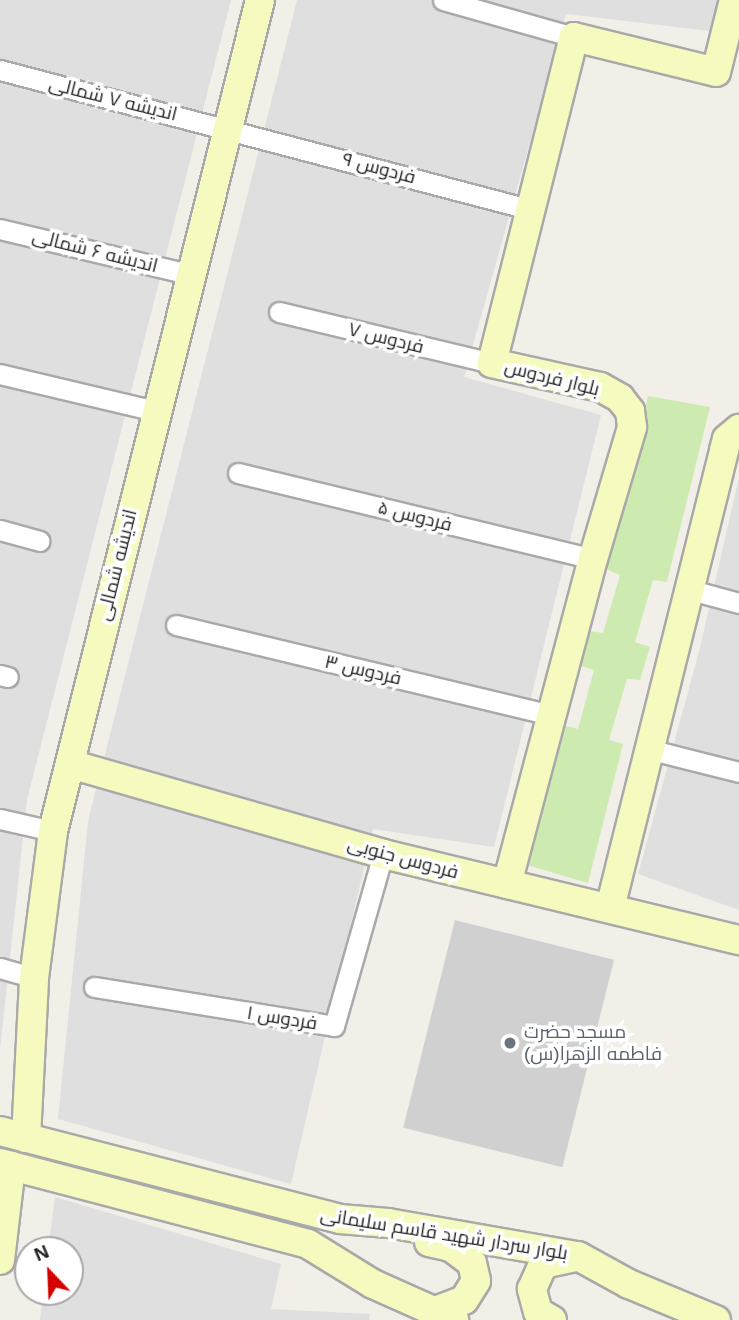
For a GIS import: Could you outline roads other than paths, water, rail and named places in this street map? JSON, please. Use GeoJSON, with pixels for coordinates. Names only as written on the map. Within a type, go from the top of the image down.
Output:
{"type":"FeatureCollection","features":[{"type":"Feature","properties":{"kind":"street","name":"اندیشه شمالی"},"geometry":{"type":"LineString","coordinates":[[13,1135],[52,831],[189,274],[260,0]]}},
{"type":"Feature","properties":{"kind":"street"},"geometry":{"type":"LineString","coordinates":[[443,0],[574,37],[716,72],[734,0]]}},
{"type":"Feature","properties":{"kind":"street","name":"بلوار فردوس"},"geometry":{"type":"LineString","coordinates":[[507,884],[593,559],[632,427],[630,411],[620,398],[600,387],[492,363],[574,37]]}},
{"type":"Feature","properties":{"kind":"street","name":"اندیشه ۷ شمالی"},"geometry":{"type":"LineString","coordinates":[[0,71],[226,127]]}},
{"type":"Feature","properties":{"kind":"street","name":"فردوس ۹"},"geometry":{"type":"LineString","coordinates":[[226,127],[531,210]]}},
{"type":"Feature","properties":{"kind":"street","name":"اندیشه ۶ شمالی"},"geometry":{"type":"LineString","coordinates":[[0,229],[189,274]]}},
{"type":"Feature","properties":{"kind":"street","name":"فردوس ۷"},"geometry":{"type":"LineString","coordinates":[[279,312],[492,363]]}},
{"type":"Feature","properties":{"kind":"street"},"geometry":{"type":"LineString","coordinates":[[0,374],[155,411]]}},
{"type":"Feature","properties":{"kind":"street"},"geometry":{"type":"LineString","coordinates":[[610,908],[652,750],[724,450],[727,439],[739,429]]}},
{"type":"Feature","properties":{"kind":"street","name":"فردوس ۵"},"geometry":{"type":"LineString","coordinates":[[238,473],[593,559]]}},
{"type":"Feature","properties":{"kind":"street"},"geometry":{"type":"LineString","coordinates":[[0,530],[40,541]]}},
{"type":"Feature","properties":{"kind":"street"},"geometry":{"type":"LineString","coordinates":[[691,590],[739,603]]}},
{"type":"Feature","properties":{"kind":"street","name":"فردوس ۳"},"geometry":{"type":"LineString","coordinates":[[176,625],[551,715]]}},
{"type":"Feature","properties":{"kind":"street"},"geometry":{"type":"LineString","coordinates":[[652,750],[739,772]]}},
{"type":"Feature","properties":{"kind":"street","name":"فردوس جنوبی"},"geometry":{"type":"LineString","coordinates":[[70,764],[383,854],[739,940]]}},
{"type":"Feature","properties":{"kind":"street"},"geometry":{"type":"LineString","coordinates":[[0,819],[52,831]]}},
{"type":"Feature","properties":{"kind":"street","name":"فردوس ۱"},"geometry":{"type":"LineString","coordinates":[[94,987],[334,1026],[383,854]]}},
{"type":"Feature","properties":{"kind":"street"},"geometry":{"type":"LineString","coordinates":[[0,968],[34,978]]}},
{"type":"Feature","properties":{"kind":"street","name":"بلوار سردار شهید قاسم سلیمانی"},"geometry":{"type":"LineString","coordinates":[[13,1135],[340,1219],[388,1223],[578,1256],[629,1284],[716,1320]]}},
{"type":"Feature","properties":{"kind":"street"},"geometry":{"type":"LineString","coordinates":[[0,1260],[6,1165]]}},
{"type":"Feature","properties":{"kind":"street","name":"بلوار سردار شهید قاسم سلیمانی"},"geometry":{"type":"LineString","coordinates":[[6,1165],[308,1244],[373,1284],[444,1316]]}},
{"type":"Feature","properties":{"kind":"street"},"geometry":{"type":"LineString","coordinates":[[340,1219],[452,1247],[472,1263],[476,1281],[464,1300],[444,1316]]}},
{"type":"Feature","properties":{"kind":"street"},"geometry":{"type":"LineString","coordinates":[[552,1320],[538,1312],[532,1289],[543,1264],[578,1256]]}},
{"type":"Feature","properties":{"kind":"place","name":"مسجد حضرت فاطمه الزهرا(س)"},"geometry":{"type":"Point","coordinates":[510,1043]}}]}
